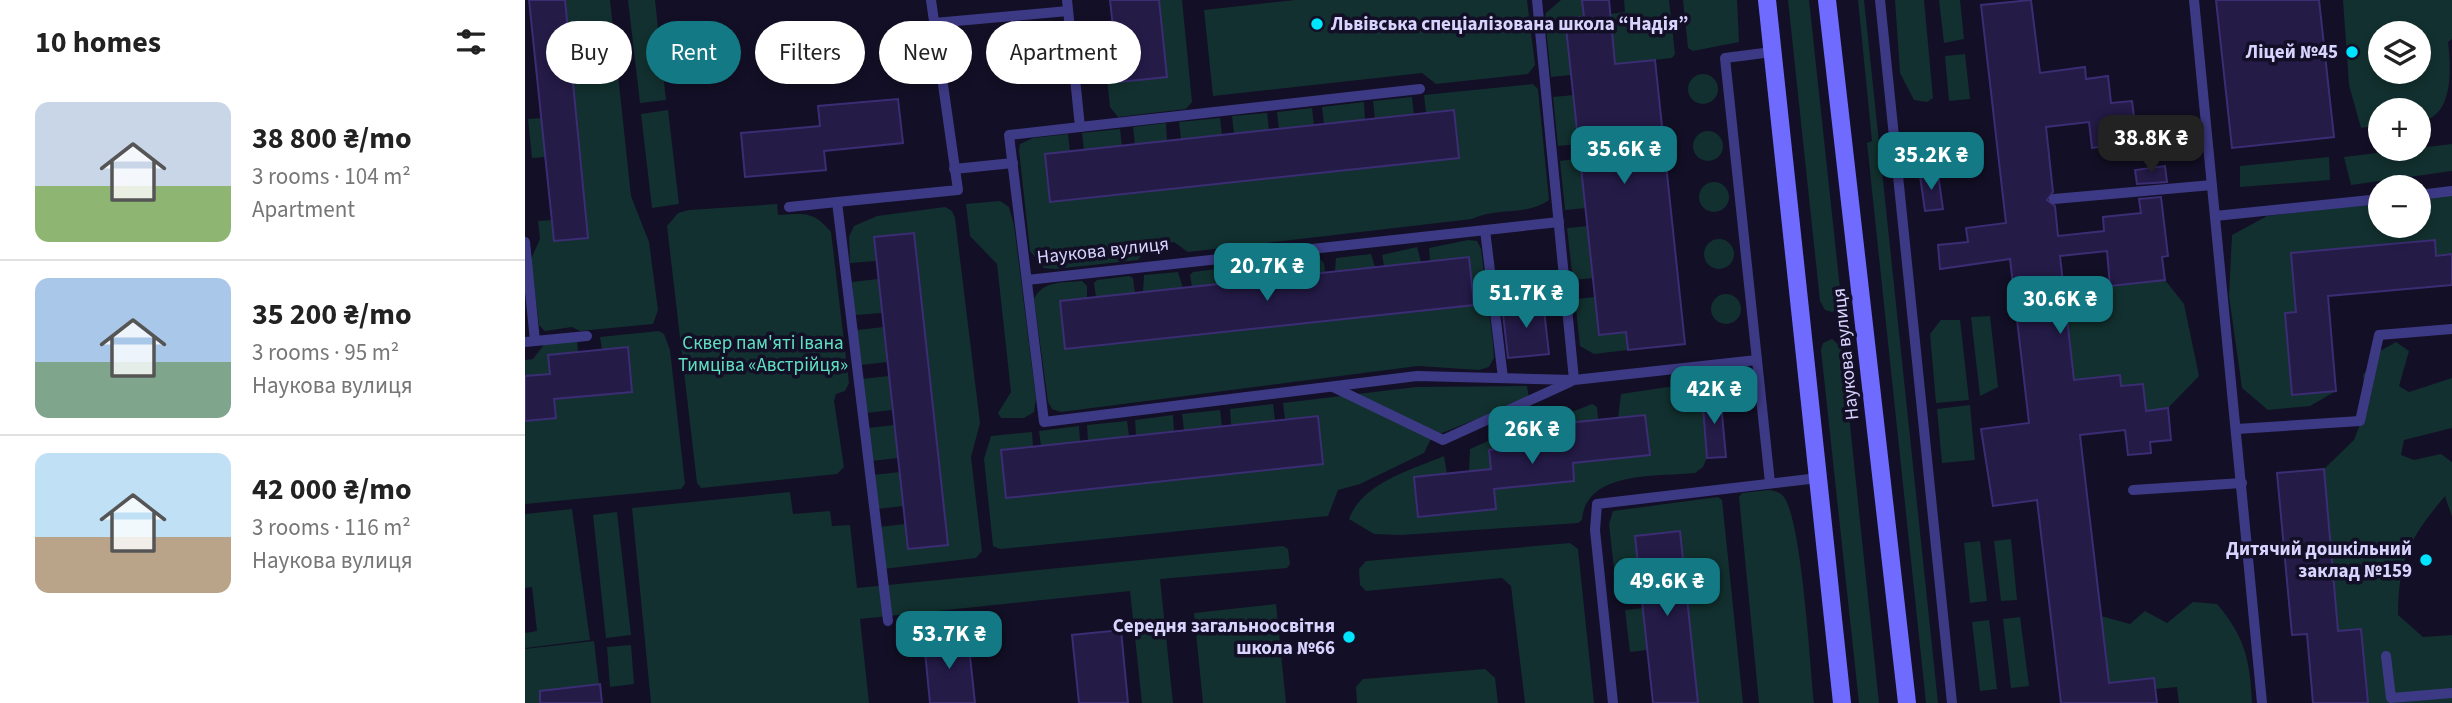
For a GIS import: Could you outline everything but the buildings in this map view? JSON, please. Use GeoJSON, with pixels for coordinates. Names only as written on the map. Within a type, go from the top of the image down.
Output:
{"type":"FeatureCollection","features":[{"type":"Feature","properties":{"kind":"main road"},"geometry":{"type":"LineString","coordinates":[[1767,0],[1842,703]]}},
{"type":"Feature","properties":{"kind":"main road","name":"Наукова вулиця"},"geometry":{"type":"LineString","coordinates":[[1828,0],[1907,703]]}},
{"type":"Feature","properties":{"kind":"lane"},"geometry":{"type":"LineString","coordinates":[[931,0],[934,21]]}},
{"type":"Feature","properties":{"kind":"lane"},"geometry":{"type":"LineString","coordinates":[[1537,0],[1574,380]]}},
{"type":"Feature","properties":{"kind":"lane"},"geometry":{"type":"LineString","coordinates":[[1880,0],[1952,703]]}},
{"type":"Feature","properties":{"kind":"lane"},"geometry":{"type":"LineString","coordinates":[[2194,0],[2262,703]]}},
{"type":"Feature","properties":{"kind":"lane"},"geometry":{"type":"LineString","coordinates":[[950,21],[1067,6],[1080,127],[1420,89]]}},
{"type":"Feature","properties":{"kind":"lane"},"geometry":{"type":"LineString","coordinates":[[1770,483],[1725,58],[1772,52]]}},
{"type":"Feature","properties":{"kind":"lane"},"geometry":{"type":"LineString","coordinates":[[789,207],[958,190],[942,84]]}},
{"type":"Feature","properties":{"kind":"lane","name":"Наукова вулиця"},"geometry":{"type":"LineString","coordinates":[[1080,127],[1009,135],[1044,422],[1332,387]]}},
{"type":"Feature","properties":{"kind":"lane"},"geometry":{"type":"LineString","coordinates":[[954,169],[1013,163]]}},
{"type":"Feature","properties":{"kind":"lane"},"geometry":{"type":"LineString","coordinates":[[2054,199],[2212,186]]}},
{"type":"Feature","properties":{"kind":"lane"},"geometry":{"type":"LineString","coordinates":[[2431,194],[2452,191]]}},
{"type":"Feature","properties":{"kind":"lane"},"geometry":{"type":"LineString","coordinates":[[2215,216],[2368,200]]}},
{"type":"Feature","properties":{"kind":"lane"},"geometry":{"type":"LineString","coordinates":[[837,202],[888,621]]}},
{"type":"Feature","properties":{"kind":"lane","name":"Наукова вулиця"},"geometry":{"type":"LineString","coordinates":[[1027,280],[1559,222]]}},
{"type":"Feature","properties":{"kind":"lane"},"geometry":{"type":"LineString","coordinates":[[1485,230],[1503,378]]}},
{"type":"Feature","properties":{"kind":"lane"},"geometry":{"type":"LineString","coordinates":[[525,242],[530,341],[587,336]]}},
{"type":"Feature","properties":{"kind":"lane"},"geometry":{"type":"LineString","coordinates":[[2237,429],[2360,421],[2379,335],[2452,329]]}},
{"type":"Feature","properties":{"kind":"lane"},"geometry":{"type":"LineString","coordinates":[[1332,387],[1417,376],[1574,380],[1757,360]]}},
{"type":"Feature","properties":{"kind":"lane"},"geometry":{"type":"LineString","coordinates":[[1332,387],[1443,440],[1574,380]]}},
{"type":"Feature","properties":{"kind":"lane"},"geometry":{"type":"LineString","coordinates":[[1613,703],[1595,530],[1597,504],[1818,478]]}},
{"type":"Feature","properties":{"kind":"lane"},"geometry":{"type":"LineString","coordinates":[[2133,490],[2242,483]]}},
{"type":"Feature","properties":{"kind":"lane"},"geometry":{"type":"LineString","coordinates":[[2386,656],[2391,698],[2452,692]]}},
{"type":"Feature","properties":{"kind":"green space"},"geometry":{"type":"Polygon","coordinates":[[[565,0],[610,0],[612,21],[567,21],[565,0]]]}},
{"type":"Feature","properties":{"kind":"green space"},"geometry":{"type":"Polygon","coordinates":[[[628,0],[655,0],[657,21],[646,21],[646,84],[664,84],[666,100],[640,103],[628,0]]]}},
{"type":"Feature","properties":{"kind":"green space"},"geometry":{"type":"Polygon","coordinates":[[[1159,0],[1182,0],[1192,102],[1186,109],[1118,117],[1110,107],[1108,84],[1141,84],[1141,80],[1167,77],[1159,0]]]}},
{"type":"Feature","properties":{"kind":"green space"},"geometry":{"type":"Polygon","coordinates":[[[1295,0],[1527,0],[1535,65],[1528,74],[1436,84],[1422,73],[1213,96],[1204,10],[1295,0]]]}},
{"type":"Feature","properties":{"kind":"green space"},"geometry":{"type":"Polygon","coordinates":[[[1561,0],[1582,0],[1584,17],[1566,18],[1571,75],[1551,77],[1545,19],[1546,13],[1561,0]]]}},
{"type":"Feature","properties":{"kind":"green space"},"geometry":{"type":"Polygon","coordinates":[[[1624,0],[1669,0],[1675,54],[1672,58],[1615,64],[1610,14],[1625,12],[1624,0]]]}},
{"type":"Feature","properties":{"kind":"green space"},"geometry":{"type":"Polygon","coordinates":[[[1683,0],[1737,0],[1739,42],[1693,51],[1688,48],[1683,0]]]}},
{"type":"Feature","properties":{"kind":"green space"},"geometry":{"type":"Polygon","coordinates":[[[1788,0],[1809,0],[1841,298],[1839,309],[1832,312],[1825,310],[1820,301],[1788,0]]]}},
{"type":"Feature","properties":{"kind":"green space"},"geometry":{"type":"Polygon","coordinates":[[[1858,0],[1864,0],[1938,703],[1926,703],[1867,143],[1872,141],[1858,0]]]}},
{"type":"Feature","properties":{"kind":"green space"},"geometry":{"type":"Polygon","coordinates":[[[1895,0],[1924,0],[1933,98],[1927,102],[1914,100],[1900,73],[1895,0]]]}},
{"type":"Feature","properties":{"kind":"green space"},"geometry":{"type":"Polygon","coordinates":[[[1939,0],[1960,0],[1964,39],[1944,43],[1939,0]]]}},
{"type":"Feature","properties":{"kind":"green space"},"geometry":{"type":"Polygon","coordinates":[[[2343,0],[2452,0],[2452,39],[2448,42],[2449,81],[2444,104],[2431,117],[2431,98],[2368,98],[2368,127],[2361,128],[2349,85],[2343,0]]]}},
{"type":"Feature","properties":{"kind":"green space"},"geometry":{"type":"Polygon","coordinates":[[[1965,54],[1970,99],[1949,101],[1945,56],[1965,54]]]}},
{"type":"Feature","properties":{"kind":"green space"},"geometry":{"type":"Polygon","coordinates":[[[1703,74],[1714,78],[1718,89],[1714,100],[1703,104],[1692,100],[1688,89],[1692,78],[1703,74]]]}},
{"type":"Feature","properties":{"kind":"green space"},"geometry":{"type":"Polygon","coordinates":[[[573,84],[619,84],[631,196],[649,242],[658,310],[653,324],[580,331],[572,327],[545,331],[539,325],[531,259],[540,239],[538,221],[552,220],[554,241],[588,237],[573,84]]]}},
{"type":"Feature","properties":{"kind":"green space"},"geometry":{"type":"Polygon","coordinates":[[[1533,84],[1538,89],[1549,200],[1541,205],[1481,215],[1472,219],[1188,252],[1174,242],[1148,245],[1138,260],[1055,269],[1044,268],[1030,251],[1019,150],[1020,144],[1033,138],[1068,134],[1070,152],[1045,154],[1051,202],[1458,158],[1454,110],[1426,113],[1424,95],[1533,84]]]}},
{"type":"Feature","properties":{"kind":"green space"},"geometry":{"type":"Polygon","coordinates":[[[1574,95],[1579,144],[1558,146],[1553,97],[1574,95]]]}},
{"type":"Feature","properties":{"kind":"green space"},"geometry":{"type":"Polygon","coordinates":[[[1412,97],[1414,115],[1375,119],[1373,101],[1412,97]]]}},
{"type":"Feature","properties":{"kind":"green space"},"geometry":{"type":"Polygon","coordinates":[[[1364,102],[1365,120],[1324,124],[1322,107],[1364,102]]]}},
{"type":"Feature","properties":{"kind":"green space"},"geometry":{"type":"Polygon","coordinates":[[[1312,108],[1314,125],[1279,129],[1277,112],[1312,108]]]}},
{"type":"Feature","properties":{"kind":"green space"},"geometry":{"type":"Polygon","coordinates":[[[668,110],[679,204],[652,208],[641,114],[668,110]]]}},
{"type":"Feature","properties":{"kind":"green space"},"geometry":{"type":"Polygon","coordinates":[[[1267,113],[1269,130],[1234,134],[1232,116],[1267,113]]]}},
{"type":"Feature","properties":{"kind":"green space"},"geometry":{"type":"Polygon","coordinates":[[[542,118],[545,157],[532,158],[528,119],[542,118]]]}},
{"type":"Feature","properties":{"kind":"green space"},"geometry":{"type":"Polygon","coordinates":[[[1220,118],[1222,135],[1181,139],[1179,122],[1220,118]]]}},
{"type":"Feature","properties":{"kind":"green space"},"geometry":{"type":"Polygon","coordinates":[[[1166,123],[1167,141],[1135,145],[1133,127],[1166,123]]]}},
{"type":"Feature","properties":{"kind":"green space"},"geometry":{"type":"Polygon","coordinates":[[[1120,129],[1122,146],[1084,150],[1082,133],[1120,129]]]}},
{"type":"Feature","properties":{"kind":"green space"},"geometry":{"type":"Polygon","coordinates":[[[1708,131],[1719,135],[1723,146],[1719,157],[1708,161],[1697,157],[1693,146],[1697,135],[1708,131]]]}},
{"type":"Feature","properties":{"kind":"green space"},"geometry":{"type":"Polygon","coordinates":[[[2452,144],[2452,171],[2423,175],[2368,175],[2368,183],[2351,185],[2344,157],[2368,154],[2368,161],[2431,161],[2431,147],[2452,144]]]}},
{"type":"Feature","properties":{"kind":"green space"},"geometry":{"type":"Polygon","coordinates":[[[2329,157],[2330,180],[2240,187],[2240,166],[2329,157]]]}},
{"type":"Feature","properties":{"kind":"green space"},"geometry":{"type":"Polygon","coordinates":[[[1580,158],[1586,208],[1565,210],[1560,161],[1580,158]]]}},
{"type":"Feature","properties":{"kind":"green space"},"geometry":{"type":"Polygon","coordinates":[[[1714,182],[1725,186],[1729,197],[1725,208],[1714,212],[1703,208],[1699,197],[1703,186],[1714,182]]]}},
{"type":"Feature","properties":{"kind":"green space"},"geometry":{"type":"Polygon","coordinates":[[[2452,186],[2452,254],[2436,256],[2434,240],[2291,253],[2296,312],[2285,313],[2292,394],[2336,391],[2310,406],[2268,410],[2242,388],[2229,296],[2232,235],[2267,216],[2368,204],[2368,238],[2431,238],[2431,189],[2452,186]]]}},
{"type":"Feature","properties":{"kind":"green space"},"geometry":{"type":"Polygon","coordinates":[[[1000,201],[1009,207],[1014,225],[1036,399],[1034,412],[1024,418],[1001,418],[998,413],[1011,392],[997,264],[970,236],[966,204],[1000,201]]]}},
{"type":"Feature","properties":{"kind":"green space","name":"Сквер пам'яті Івана Тимціва «Австрійця»"},"geometry":{"type":"Polygon","coordinates":[[[777,204],[778,215],[807,215],[819,220],[831,232],[849,383],[845,391],[836,394],[834,401],[844,467],[837,474],[701,488],[697,483],[667,226],[678,213],[689,210],[777,204]]]}},
{"type":"Feature","properties":{"kind":"green space"},"geometry":{"type":"Polygon","coordinates":[[[945,207],[952,211],[955,218],[980,423],[971,457],[982,551],[976,558],[883,569],[879,527],[905,524],[908,549],[948,544],[914,233],[874,237],[876,261],[850,263],[849,237],[854,226],[877,216],[945,207]]]}},
{"type":"Feature","properties":{"kind":"green space"},"geometry":{"type":"Polygon","coordinates":[[[1588,226],[1594,278],[1573,280],[1567,228],[1588,226]]]}},
{"type":"Feature","properties":{"kind":"green space"},"geometry":{"type":"Polygon","coordinates":[[[1719,239],[1730,243],[1734,254],[1730,265],[1719,269],[1708,265],[1704,254],[1708,243],[1719,239]]]}},
{"type":"Feature","properties":{"kind":"green space"},"geometry":{"type":"Polygon","coordinates":[[[1468,240],[1477,241],[1481,249],[1493,343],[1494,358],[1489,367],[1479,370],[1418,366],[1061,412],[1052,409],[1048,402],[1034,299],[1048,285],[1082,281],[1087,286],[1087,298],[1060,301],[1065,348],[1469,257],[1430,261],[1429,248],[1468,240]]]}},
{"type":"Feature","properties":{"kind":"green space"},"geometry":{"type":"Polygon","coordinates":[[[1417,247],[1421,262],[1384,266],[1382,255],[1417,247]]]}},
{"type":"Feature","properties":{"kind":"green space"},"geometry":{"type":"Polygon","coordinates":[[[1371,254],[1375,267],[1335,271],[1336,258],[1371,254]]]}},
{"type":"Feature","properties":{"kind":"green space"},"geometry":{"type":"Polygon","coordinates":[[[1320,259],[1324,263],[1325,272],[1287,276],[1286,265],[1290,262],[1320,259]]]}},
{"type":"Feature","properties":{"kind":"green space"},"geometry":{"type":"Polygon","coordinates":[[[1271,264],[1275,278],[1238,282],[1237,271],[1271,264]]]}},
{"type":"Feature","properties":{"kind":"green space"},"geometry":{"type":"Polygon","coordinates":[[[1225,268],[1230,283],[1192,287],[1190,275],[1193,272],[1225,268]]]}},
{"type":"Feature","properties":{"kind":"green space"},"geometry":{"type":"Polygon","coordinates":[[[1178,272],[1183,288],[1143,292],[1144,275],[1178,272]]]}},
{"type":"Feature","properties":{"kind":"green space"},"geometry":{"type":"Polygon","coordinates":[[[1129,276],[1133,278],[1135,293],[1096,297],[1094,283],[1097,280],[1129,276]]]}},
{"type":"Feature","properties":{"kind":"green space"},"geometry":{"type":"Polygon","coordinates":[[[878,279],[882,313],[855,315],[852,282],[878,279]]]}},
{"type":"Feature","properties":{"kind":"green space"},"geometry":{"type":"Polygon","coordinates":[[[2165,280],[2184,304],[2199,376],[2168,408],[2146,411],[2143,384],[2121,386],[2119,375],[2074,380],[2064,289],[2094,281],[2110,286],[2165,280]]]}},
{"type":"Feature","properties":{"kind":"green space"},"geometry":{"type":"Polygon","coordinates":[[[1726,294],[1737,298],[1741,309],[1737,320],[1726,324],[1715,320],[1711,309],[1715,298],[1726,294]]]}},
{"type":"Feature","properties":{"kind":"green space"},"geometry":{"type":"Polygon","coordinates":[[[1595,297],[1626,332],[1628,350],[1594,354],[1580,346],[1575,299],[1595,297]]]}},
{"type":"Feature","properties":{"kind":"green space"},"geometry":{"type":"Polygon","coordinates":[[[1990,316],[1998,387],[1980,396],[1971,317],[1990,316]]]}},
{"type":"Feature","properties":{"kind":"green space"},"geometry":{"type":"Polygon","coordinates":[[[1941,320],[1960,320],[1969,400],[1936,403],[1930,334],[1941,320]]]}},
{"type":"Feature","properties":{"kind":"green space"},"geometry":{"type":"Polygon","coordinates":[[[884,327],[887,362],[861,365],[857,330],[884,327]]]}},
{"type":"Feature","properties":{"kind":"green space"},"geometry":{"type":"Polygon","coordinates":[[[659,331],[664,334],[670,350],[685,484],[681,489],[525,504],[525,421],[556,418],[554,399],[632,392],[628,347],[602,350],[600,337],[659,331]]]}},
{"type":"Feature","properties":{"kind":"green space"},"geometry":{"type":"Polygon","coordinates":[[[577,339],[578,352],[548,355],[550,374],[525,376],[525,360],[533,359],[546,342],[577,339]]]}},
{"type":"Feature","properties":{"kind":"green space"},"geometry":{"type":"Polygon","coordinates":[[[1832,339],[1842,348],[1879,703],[1859,703],[1821,350],[1823,343],[1832,339]]]}},
{"type":"Feature","properties":{"kind":"green space"},"geometry":{"type":"Polygon","coordinates":[[[2396,342],[2409,351],[2399,386],[2409,392],[2452,378],[2452,428],[2404,440],[2401,455],[2414,460],[2441,454],[2452,462],[2452,517],[2445,496],[2408,550],[2401,578],[2398,615],[2423,637],[2452,635],[2452,703],[2368,703],[2361,629],[2338,631],[2324,469],[2354,440],[2366,409],[2363,375],[2380,351],[2396,342]]]}},
{"type":"Feature","properties":{"kind":"green space"},"geometry":{"type":"Polygon","coordinates":[[[889,376],[892,410],[866,413],[862,379],[889,376]]]}},
{"type":"Feature","properties":{"kind":"green space"},"geometry":{"type":"Polygon","coordinates":[[[1681,385],[1696,388],[1702,394],[1707,458],[1703,467],[1695,473],[1644,476],[1610,484],[1596,492],[1586,504],[1582,520],[1578,523],[1401,535],[1374,534],[1349,519],[1355,507],[1376,487],[1444,456],[1447,474],[1414,478],[1418,517],[1496,509],[1494,489],[1574,481],[1573,463],[1650,454],[1645,416],[1618,418],[1621,394],[1681,385]]]}},
{"type":"Feature","properties":{"kind":"green space"},"geometry":{"type":"Polygon","coordinates":[[[1527,386],[1529,398],[1432,437],[1424,453],[1360,484],[1338,490],[1328,516],[1000,549],[993,546],[984,459],[991,436],[1032,432],[1033,446],[1001,450],[1006,498],[1323,464],[1318,416],[1285,419],[1283,403],[1416,387],[1527,386]]]}},
{"type":"Feature","properties":{"kind":"green space"},"geometry":{"type":"Polygon","coordinates":[[[1273,404],[1275,420],[1231,425],[1230,409],[1273,404]]]}},
{"type":"Feature","properties":{"kind":"green space"},"geometry":{"type":"Polygon","coordinates":[[[1592,404],[1597,407],[1598,420],[1568,424],[1570,442],[1540,445],[1539,428],[1544,423],[1592,404]]]}},
{"type":"Feature","properties":{"kind":"green space"},"geometry":{"type":"Polygon","coordinates":[[[1970,405],[1975,460],[1942,463],[1937,409],[1970,405]]]}},
{"type":"Feature","properties":{"kind":"green space"},"geometry":{"type":"Polygon","coordinates":[[[1220,410],[1222,426],[1184,430],[1182,414],[1220,410]]]}},
{"type":"Feature","properties":{"kind":"green space"},"geometry":{"type":"Polygon","coordinates":[[[1173,415],[1174,431],[1136,435],[1135,420],[1173,415]]]}},
{"type":"Feature","properties":{"kind":"green space"},"geometry":{"type":"Polygon","coordinates":[[[1127,421],[1129,436],[1088,441],[1087,425],[1127,421]]]}},
{"type":"Feature","properties":{"kind":"green space"},"geometry":{"type":"Polygon","coordinates":[[[894,425],[898,458],[871,461],[868,428],[894,425]]]}},
{"type":"Feature","properties":{"kind":"green space"},"geometry":{"type":"Polygon","coordinates":[[[1079,426],[1080,441],[1041,446],[1039,431],[1079,426]]]}},
{"type":"Feature","properties":{"kind":"green space"},"geometry":{"type":"Polygon","coordinates":[[[1515,429],[1521,432],[1523,447],[1489,450],[1491,469],[1469,471],[1470,449],[1515,429]]]}},
{"type":"Feature","properties":{"kind":"green space"},"geometry":{"type":"Polygon","coordinates":[[[900,472],[903,506],[877,509],[873,475],[900,472]]]}},
{"type":"Feature","properties":{"kind":"green space"},"geometry":{"type":"Polygon","coordinates":[[[1769,490],[1784,497],[1796,535],[1814,703],[1759,703],[1739,497],[1742,493],[1769,490]]]}},
{"type":"Feature","properties":{"kind":"green space"},"geometry":{"type":"Polygon","coordinates":[[[790,492],[793,514],[830,511],[832,526],[850,525],[857,588],[1283,546],[1288,549],[1290,564],[1287,568],[1160,579],[1173,703],[1142,703],[1130,591],[860,619],[869,703],[651,703],[632,508],[790,492]]]}},
{"type":"Feature","properties":{"kind":"green space"},"geometry":{"type":"Polygon","coordinates":[[[1718,497],[1722,500],[1743,703],[1698,703],[1640,581],[1621,582],[1615,578],[1609,524],[1613,511],[1718,497]]]}},
{"type":"Feature","properties":{"kind":"green space"},"geometry":{"type":"Polygon","coordinates":[[[572,509],[590,640],[525,648],[525,633],[537,631],[532,587],[525,588],[525,514],[572,509]]]}},
{"type":"Feature","properties":{"kind":"green space"},"geometry":{"type":"Polygon","coordinates":[[[617,512],[631,635],[606,638],[593,515],[617,512]]]}},
{"type":"Feature","properties":{"kind":"green space"},"geometry":{"type":"Polygon","coordinates":[[[2011,539],[2017,600],[2001,601],[1994,541],[2011,539]]]}},
{"type":"Feature","properties":{"kind":"green space"},"geometry":{"type":"Polygon","coordinates":[[[1980,541],[1987,601],[1970,603],[1964,543],[1980,541]]]}},
{"type":"Feature","properties":{"kind":"green space"},"geometry":{"type":"Polygon","coordinates":[[[1570,543],[1578,549],[1594,703],[1525,703],[1511,586],[1502,578],[1366,591],[1360,585],[1359,569],[1366,561],[1570,543]]]}},
{"type":"Feature","properties":{"kind":"green space"},"geometry":{"type":"Polygon","coordinates":[[[2193,602],[2217,604],[2234,627],[2247,661],[2252,703],[2179,703],[2177,687],[2155,689],[2109,683],[2101,616],[2130,624],[2145,611],[2167,623],[2193,602]]]}},
{"type":"Feature","properties":{"kind":"green space"},"geometry":{"type":"Polygon","coordinates":[[[1276,604],[1286,703],[1203,703],[1194,613],[1276,604]]]}},
{"type":"Feature","properties":{"kind":"green space"},"geometry":{"type":"Polygon","coordinates":[[[1643,608],[1647,650],[1630,652],[1625,610],[1643,608]]]}},
{"type":"Feature","properties":{"kind":"green space"},"geometry":{"type":"Polygon","coordinates":[[[2020,617],[2029,686],[2011,688],[2003,619],[2020,617]]]}},
{"type":"Feature","properties":{"kind":"green space"},"geometry":{"type":"Polygon","coordinates":[[[1989,620],[1997,689],[1980,691],[1972,622],[1989,620]]]}},
{"type":"Feature","properties":{"kind":"green space"},"geometry":{"type":"Polygon","coordinates":[[[594,641],[599,684],[562,688],[563,703],[525,703],[525,649],[594,641]]]}},
{"type":"Feature","properties":{"kind":"green space"},"geometry":{"type":"Polygon","coordinates":[[[631,645],[634,684],[610,687],[607,647],[631,645]]]}},
{"type":"Feature","properties":{"kind":"green space"},"geometry":{"type":"Polygon","coordinates":[[[1485,669],[1495,678],[1498,703],[1357,703],[1356,687],[1363,679],[1485,669]]]}},
{"type":"Feature","properties":{"kind":"place","name":"Львівська спеціалізована школа “Надія”"},"geometry":{"type":"Point","coordinates":[1317,24]}},
{"type":"Feature","properties":{"kind":"place","name":"Ліцей №45"},"geometry":{"type":"Point","coordinates":[2352,52]}},
{"type":"Feature","properties":{"kind":"place","name":"Дитячий дошкільний заклад №159"},"geometry":{"type":"Point","coordinates":[2426,560]}},
{"type":"Feature","properties":{"kind":"place","name":"Середня загальноосвітня школа №66"},"geometry":{"type":"Point","coordinates":[1349,637]}}]}
